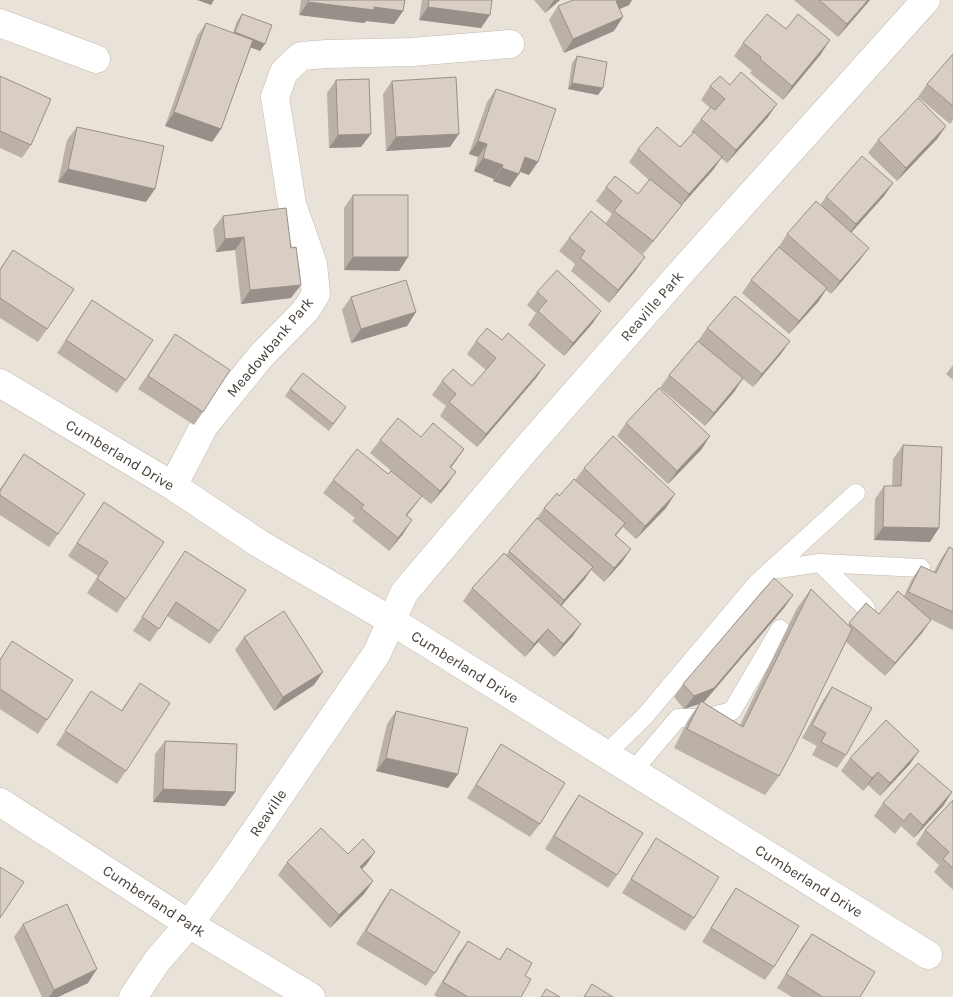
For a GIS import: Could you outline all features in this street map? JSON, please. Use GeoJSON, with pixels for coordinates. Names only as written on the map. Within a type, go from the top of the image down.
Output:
{"type":"FeatureCollection","features":[{"type":"Feature","properties":{"kind":"street","name":"Reaville Park"},"geometry":{"type":"LineString","coordinates":[[392,621],[404,593],[526,450],[685,268],[926,0]]}},
{"type":"Feature","properties":{"kind":"street"},"geometry":{"type":"LineString","coordinates":[[0,23],[96,59]]}},
{"type":"Feature","properties":{"kind":"street","name":"Meadowbank Park"},"geometry":{"type":"LineString","coordinates":[[173,486],[204,426],[261,356],[306,310],[316,294],[313,264],[292,204],[275,97],[284,72],[300,56],[412,52],[510,44]]}},
{"type":"Feature","properties":{"kind":"street","name":"Cumberland Drive"},"geometry":{"type":"LineString","coordinates":[[0,383],[173,486],[260,544],[392,621],[928,955]]}},
{"type":"Feature","properties":{"kind":"street","name":"Reaville"},"geometry":{"type":"LineString","coordinates":[[132,997],[157,961],[189,924],[230,868],[377,653],[392,621]]}},
{"type":"Feature","properties":{"kind":"street","name":"Cumberland Park"},"geometry":{"type":"LineString","coordinates":[[0,802],[189,924],[311,997]]}},
{"type":"Feature","properties":{"kind":"lane"},"geometry":{"type":"LineString","coordinates":[[606,754],[645,716],[756,584],[856,493]]}},
{"type":"Feature","properties":{"kind":"lane"},"geometry":{"type":"LineString","coordinates":[[771,570],[820,563],[921,568]]}},
{"type":"Feature","properties":{"kind":"lane"},"geometry":{"type":"LineString","coordinates":[[820,563],[866,608]]}},
{"type":"Feature","properties":{"kind":"lane"},"geometry":{"type":"LineString","coordinates":[[633,771],[678,718],[706,718],[732,711],[780,629]]}},
{"type":"Feature","properties":{"kind":"shaded area"},"geometry":{"type":"Polygon","coordinates":[[[0,0],[953,0],[953,997],[0,997],[0,0]]]}},
{"type":"Feature","properties":{"kind":"building"},"geometry":{"type":"Polygon","coordinates":[[[308,0],[405,0],[403,11],[374,7],[374,10],[308,2],[308,0]]]}},
{"type":"Feature","properties":{"kind":"building"},"geometry":{"type":"Polygon","coordinates":[[[429,0],[492,0],[490,15],[428,7],[429,0]]]}},
{"type":"Feature","properties":{"kind":"building"},"geometry":{"type":"Polygon","coordinates":[[[573,0],[619,0],[616,1],[623,17],[573,39],[558,6],[573,0]]]}},
{"type":"Feature","properties":{"kind":"building"},"geometry":{"type":"Polygon","coordinates":[[[819,0],[868,0],[847,24],[819,0]]]}},
{"type":"Feature","properties":{"kind":"building"},"geometry":{"type":"Polygon","coordinates":[[[242,14],[272,25],[265,44],[235,32],[242,14]]]}},
{"type":"Feature","properties":{"kind":"building"},"geometry":{"type":"Polygon","coordinates":[[[767,14],[786,29],[798,14],[830,40],[792,86],[743,43],[767,14]]]}},
{"type":"Feature","properties":{"kind":"building"},"geometry":{"type":"Polygon","coordinates":[[[206,23],[253,40],[221,129],[174,112],[206,23]]]}},
{"type":"Feature","properties":{"kind":"building"},"geometry":{"type":"Polygon","coordinates":[[[953,54],[953,106],[927,84],[953,54]]]}},
{"type":"Feature","properties":{"kind":"building"},"geometry":{"type":"Polygon","coordinates":[[[577,56],[607,62],[603,88],[572,83],[577,56]]]}},
{"type":"Feature","properties":{"kind":"building"},"geometry":{"type":"Polygon","coordinates":[[[741,72],[777,104],[736,150],[701,119],[711,107],[715,110],[725,99],[710,86],[720,76],[730,85],[741,72]]]}},
{"type":"Feature","properties":{"kind":"building"},"geometry":{"type":"Polygon","coordinates":[[[0,76],[51,99],[31,145],[0,131],[0,76]]]}},
{"type":"Feature","properties":{"kind":"building"},"geometry":{"type":"Polygon","coordinates":[[[456,77],[459,134],[396,137],[392,81],[456,77]]]}},
{"type":"Feature","properties":{"kind":"building"},"geometry":{"type":"Polygon","coordinates":[[[369,79],[371,134],[338,135],[336,80],[369,79]]]}},
{"type":"Feature","properties":{"kind":"building"},"geometry":{"type":"Polygon","coordinates":[[[496,89],[556,109],[538,162],[525,157],[519,174],[502,168],[503,165],[483,158],[487,144],[478,141],[496,89]]]}},
{"type":"Feature","properties":{"kind":"building"},"geometry":{"type":"Polygon","coordinates":[[[918,98],[946,126],[906,168],[878,140],[918,98]]]}},
{"type":"Feature","properties":{"kind":"building"},"geometry":{"type":"Polygon","coordinates":[[[77,127],[164,146],[155,189],[68,169],[77,127]]]}},
{"type":"Feature","properties":{"kind":"building"},"geometry":{"type":"Polygon","coordinates":[[[657,127],[680,147],[694,132],[722,157],[689,194],[638,149],[657,127]]]}},
{"type":"Feature","properties":{"kind":"building"},"geometry":{"type":"Polygon","coordinates":[[[862,156],[893,183],[856,224],[826,197],[862,156]]]}},
{"type":"Feature","properties":{"kind":"building"},"geometry":{"type":"Polygon","coordinates":[[[615,176],[638,194],[650,179],[682,205],[653,241],[614,211],[622,201],[606,187],[615,176]]]}},
{"type":"Feature","properties":{"kind":"building"},"geometry":{"type":"Polygon","coordinates":[[[353,195],[408,195],[408,257],[353,257],[353,195]]]}},
{"type":"Feature","properties":{"kind":"building"},"geometry":{"type":"Polygon","coordinates":[[[816,201],[869,248],[840,281],[787,234],[816,201]]]}},
{"type":"Feature","properties":{"kind":"building"},"geometry":{"type":"Polygon","coordinates":[[[286,208],[291,248],[296,247],[301,285],[250,290],[244,237],[225,239],[223,216],[286,208]]]}},
{"type":"Feature","properties":{"kind":"building"},"geometry":{"type":"Polygon","coordinates":[[[591,211],[645,257],[618,290],[580,258],[585,251],[569,238],[591,211]]]}},
{"type":"Feature","properties":{"kind":"building"},"geometry":{"type":"Polygon","coordinates":[[[779,247],[827,288],[799,321],[751,280],[779,247]]]}},
{"type":"Feature","properties":{"kind":"building"},"geometry":{"type":"Polygon","coordinates":[[[13,250],[74,289],[47,329],[0,298],[0,270],[13,250]]]}},
{"type":"Feature","properties":{"kind":"building"},"geometry":{"type":"Polygon","coordinates":[[[557,270],[601,311],[573,343],[538,311],[547,301],[537,292],[557,270]]]}},
{"type":"Feature","properties":{"kind":"building"},"geometry":{"type":"Polygon","coordinates":[[[406,280],[416,312],[361,329],[351,297],[406,280]]]}},
{"type":"Feature","properties":{"kind":"building"},"geometry":{"type":"Polygon","coordinates":[[[735,296],[790,341],[762,374],[707,328],[735,296]]]}},
{"type":"Feature","properties":{"kind":"building"},"geometry":{"type":"Polygon","coordinates":[[[92,300],[153,340],[126,380],[66,340],[92,300]]]}},
{"type":"Feature","properties":{"kind":"building"},"geometry":{"type":"Polygon","coordinates":[[[487,328],[502,340],[508,333],[545,365],[486,434],[449,402],[456,394],[442,381],[453,369],[472,386],[496,358],[476,341],[487,328]]]}},
{"type":"Feature","properties":{"kind":"building"},"geometry":{"type":"Polygon","coordinates":[[[175,334],[230,370],[203,412],[148,376],[175,334]]]}},
{"type":"Feature","properties":{"kind":"building"},"geometry":{"type":"Polygon","coordinates":[[[698,341],[743,378],[714,413],[669,375],[698,341]]]}},
{"type":"Feature","properties":{"kind":"building"},"geometry":{"type":"Polygon","coordinates":[[[303,373],[346,407],[333,424],[290,389],[303,373]]]}},
{"type":"Feature","properties":{"kind":"building"},"geometry":{"type":"Polygon","coordinates":[[[659,388],[710,436],[677,471],[626,423],[659,388]]]}},
{"type":"Feature","properties":{"kind":"building"},"geometry":{"type":"Polygon","coordinates":[[[398,418],[421,437],[433,423],[464,449],[450,467],[456,472],[440,491],[380,440],[398,418]]]}},
{"type":"Feature","properties":{"kind":"building"},"geometry":{"type":"Polygon","coordinates":[[[613,436],[675,494],[645,526],[584,468],[613,436]]]}},
{"type":"Feature","properties":{"kind":"building"},"geometry":{"type":"Polygon","coordinates":[[[903,445],[942,447],[939,528],[883,527],[884,486],[901,486],[903,445]]]}},
{"type":"Feature","properties":{"kind":"building"},"geometry":{"type":"Polygon","coordinates":[[[357,449],[388,474],[391,471],[422,496],[406,515],[412,520],[398,538],[361,508],[364,505],[333,480],[357,449]]]}},
{"type":"Feature","properties":{"kind":"building"},"geometry":{"type":"Polygon","coordinates":[[[24,454],[85,494],[58,534],[0,495],[0,491],[24,454]]]}},
{"type":"Feature","properties":{"kind":"building"},"geometry":{"type":"Polygon","coordinates":[[[574,479],[625,523],[615,535],[631,549],[614,568],[544,508],[557,493],[559,496],[574,479]]]}},
{"type":"Feature","properties":{"kind":"building"},"geometry":{"type":"Polygon","coordinates":[[[104,502],[164,542],[126,599],[97,579],[108,562],[77,543],[104,502]]]}},
{"type":"Feature","properties":{"kind":"building"},"geometry":{"type":"Polygon","coordinates":[[[537,518],[593,567],[564,600],[509,551],[537,518]]]}},
{"type":"Feature","properties":{"kind":"building"},"geometry":{"type":"Polygon","coordinates":[[[949,547],[953,549],[953,612],[908,592],[921,566],[936,573],[949,547]]]}},
{"type":"Feature","properties":{"kind":"building"},"geometry":{"type":"Polygon","coordinates":[[[185,551],[246,590],[219,631],[176,602],[159,629],[142,617],[185,551]]]}},
{"type":"Feature","properties":{"kind":"building"},"geometry":{"type":"Polygon","coordinates":[[[504,553],[581,624],[563,644],[548,629],[534,644],[472,588],[504,553]]]}},
{"type":"Feature","properties":{"kind":"building"},"geometry":{"type":"Polygon","coordinates":[[[774,578],[793,595],[714,688],[694,696],[683,684],[774,578]]]}},
{"type":"Feature","properties":{"kind":"building"},"geometry":{"type":"Polygon","coordinates":[[[811,589],[852,629],[779,776],[687,729],[701,701],[743,727],[811,589]]]}},
{"type":"Feature","properties":{"kind":"building"},"geometry":{"type":"Polygon","coordinates":[[[898,591],[931,620],[895,663],[849,623],[866,603],[879,614],[898,591]]]}},
{"type":"Feature","properties":{"kind":"building"},"geometry":{"type":"Polygon","coordinates":[[[284,611],[323,672],[283,697],[244,637],[284,611]]]}},
{"type":"Feature","properties":{"kind":"building"},"geometry":{"type":"Polygon","coordinates":[[[12,641],[73,680],[47,720],[0,689],[0,660],[12,641]]]}},
{"type":"Feature","properties":{"kind":"building"},"geometry":{"type":"Polygon","coordinates":[[[140,683],[170,703],[126,771],[65,731],[91,691],[122,711],[140,683]]]}},
{"type":"Feature","properties":{"kind":"building"},"geometry":{"type":"Polygon","coordinates":[[[832,687],[872,708],[846,755],[821,742],[826,733],[812,725],[832,687]]]}},
{"type":"Feature","properties":{"kind":"building"},"geometry":{"type":"Polygon","coordinates":[[[396,711],[468,728],[458,774],[386,758],[396,711]]]}},
{"type":"Feature","properties":{"kind":"building"},"geometry":{"type":"Polygon","coordinates":[[[886,720],[919,751],[890,783],[878,772],[872,778],[850,758],[886,720]]]}},
{"type":"Feature","properties":{"kind":"building"},"geometry":{"type":"Polygon","coordinates":[[[165,741],[237,744],[235,792],[163,789],[165,741]]]}},
{"type":"Feature","properties":{"kind":"building"},"geometry":{"type":"Polygon","coordinates":[[[501,744],[565,783],[540,824],[476,785],[501,744]]]}},
{"type":"Feature","properties":{"kind":"building"},"geometry":{"type":"Polygon","coordinates":[[[918,763],[952,792],[923,825],[910,813],[904,821],[883,803],[918,763]]]}},
{"type":"Feature","properties":{"kind":"building"},"geometry":{"type":"Polygon","coordinates":[[[579,795],[643,833],[617,875],[554,836],[579,795]]]}},
{"type":"Feature","properties":{"kind":"building"},"geometry":{"type":"Polygon","coordinates":[[[953,800],[953,868],[943,859],[949,852],[925,830],[953,800]]]}},
{"type":"Feature","properties":{"kind":"building"},"geometry":{"type":"Polygon","coordinates":[[[321,828],[348,854],[363,839],[375,852],[360,867],[373,881],[339,915],[287,862],[321,828]]]}},
{"type":"Feature","properties":{"kind":"building"},"geometry":{"type":"Polygon","coordinates":[[[656,838],[719,877],[694,918],[631,879],[656,838]]]}},
{"type":"Feature","properties":{"kind":"building"},"geometry":{"type":"Polygon","coordinates":[[[0,867],[24,882],[0,918],[0,867]]]}},
{"type":"Feature","properties":{"kind":"building"},"geometry":{"type":"Polygon","coordinates":[[[736,888],[799,926],[774,967],[711,928],[736,888]]]}},
{"type":"Feature","properties":{"kind":"building"},"geometry":{"type":"Polygon","coordinates":[[[391,889],[460,932],[435,973],[366,931],[391,889]]]}},
{"type":"Feature","properties":{"kind":"building"},"geometry":{"type":"Polygon","coordinates":[[[67,904],[97,969],[54,990],[23,924],[67,904]]]}},
{"type":"Feature","properties":{"kind":"building"},"geometry":{"type":"Polygon","coordinates":[[[812,934],[875,972],[860,997],[823,997],[786,974],[812,934]]]}},
{"type":"Feature","properties":{"kind":"building"},"geometry":{"type":"Polygon","coordinates":[[[468,941],[500,960],[507,948],[532,963],[525,976],[531,979],[521,997],[468,997],[443,982],[468,941]]]}},
{"type":"Feature","properties":{"kind":"building"},"geometry":{"type":"Polygon","coordinates":[[[592,984],[613,997],[584,997],[592,984]]]}},
{"type":"Feature","properties":{"kind":"building"},"geometry":{"type":"Polygon","coordinates":[[[546,989],[560,997],[541,997],[546,989]]]}}]}
